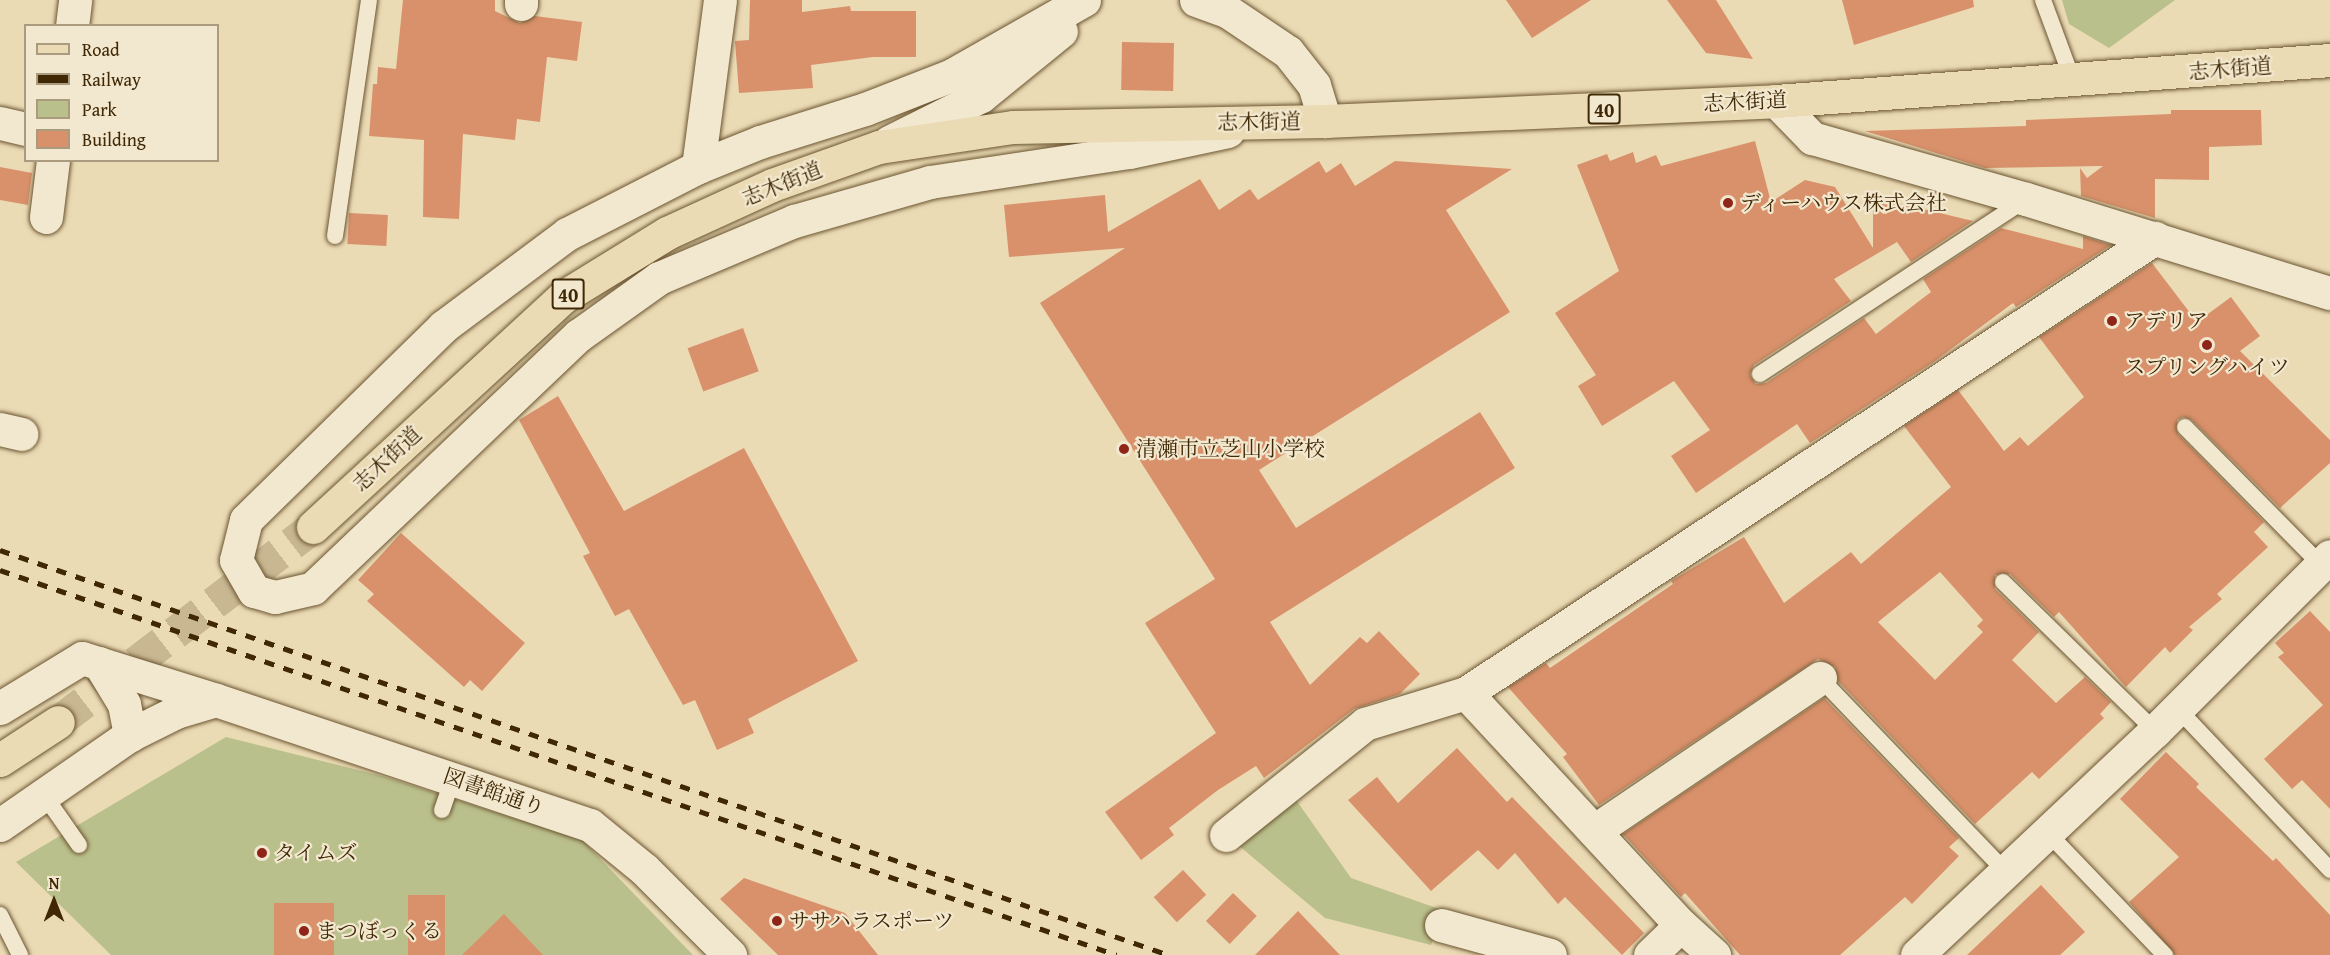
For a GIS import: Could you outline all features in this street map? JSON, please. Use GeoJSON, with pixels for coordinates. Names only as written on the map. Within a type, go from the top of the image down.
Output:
{"type":"FeatureCollection","features":[{"type":"Feature","properties":{"kind":"main road","name":"志木街道"},"geometry":{"type":"LineString","coordinates":[[313,527],[563,297],[668,233],[772,185],[879,147],[1013,127],[1325,121],[1776,101],[2073,81],[2330,60]]}},
{"type":"Feature","properties":{"kind":"main road"},"geometry":{"type":"LineString","coordinates":[[0,760],[58,722]]}},
{"type":"Feature","properties":{"kind":"street"},"geometry":{"type":"LineString","coordinates":[[72,24],[75,0]]}},
{"type":"Feature","properties":{"kind":"street"},"geometry":{"type":"LineString","coordinates":[[698,167],[720,0]]}},
{"type":"Feature","properties":{"kind":"street"},"geometry":{"type":"LineString","coordinates":[[1084,0],[952,75],[698,167],[567,234],[444,326],[246,520],[236,560],[254,591],[275,597],[313,588],[579,335],[659,278],[794,221],[930,182],[1129,152],[1274,121]]}},
{"type":"Feature","properties":{"kind":"street"},"geometry":{"type":"LineString","coordinates":[[879,147],[981,96],[1098,0]]}},
{"type":"Feature","properties":{"kind":"street"},"geometry":{"type":"LineString","coordinates":[[1196,0],[1227,10],[1288,52],[1314,85],[1325,121]]}},
{"type":"Feature","properties":{"kind":"street"},"geometry":{"type":"LineString","coordinates":[[1776,101],[1812,138],[2026,199],[2330,293]]}},
{"type":"Feature","properties":{"kind":"street"},"geometry":{"type":"LineString","coordinates":[[0,123],[24,129]]}},
{"type":"Feature","properties":{"kind":"street"},"geometry":{"type":"LineString","coordinates":[[46,217],[53,162]]}},
{"type":"Feature","properties":{"kind":"street"},"geometry":{"type":"LineString","coordinates":[[1226,835],[1365,724],[1466,693],[2156,238]]}},
{"type":"Feature","properties":{"kind":"street"},"geometry":{"type":"LineString","coordinates":[[1917,955],[2006,872],[2046,831],[2156,731],[2177,708],[2327,565]]}},
{"type":"Feature","properties":{"kind":"street"},"geometry":{"type":"LineString","coordinates":[[0,708],[82,658],[99,663],[124,704],[130,735]]}},
{"type":"Feature","properties":{"kind":"street","name":"図書館通り"},"geometry":{"type":"LineString","coordinates":[[99,663],[590,825],[644,869],[730,955]]}},
{"type":"Feature","properties":{"kind":"street"},"geometry":{"type":"LineString","coordinates":[[1594,831],[1820,678]]}},
{"type":"Feature","properties":{"kind":"street"},"geometry":{"type":"LineString","coordinates":[[1466,693],[1681,925],[1714,955]]}},
{"type":"Feature","properties":{"kind":"street"},"geometry":{"type":"LineString","coordinates":[[0,825],[130,735],[176,712],[216,700]]}},
{"type":"Feature","properties":{"kind":"street"},"geometry":{"type":"LineString","coordinates":[[1441,925],[1550,955]]}},
{"type":"Feature","properties":{"kind":"street"},"geometry":{"type":"LineString","coordinates":[[1650,955],[1681,925]]}},
{"type":"Feature","properties":{"kind":"lane"},"geometry":{"type":"LineString","coordinates":[[335,236],[369,0]]}},
{"type":"Feature","properties":{"kind":"lane"},"geometry":{"type":"LineString","coordinates":[[2043,0],[2073,81]]}},
{"type":"Feature","properties":{"kind":"lane"},"geometry":{"type":"LineString","coordinates":[[1760,374],[2026,199]]}},
{"type":"Feature","properties":{"kind":"lane"},"geometry":{"type":"LineString","coordinates":[[2185,427],[2327,565]]}},
{"type":"Feature","properties":{"kind":"lane"},"geometry":{"type":"LineString","coordinates":[[2003,582],[2156,731]]}},
{"type":"Feature","properties":{"kind":"lane"},"geometry":{"type":"LineString","coordinates":[[1820,678],[2006,872]]}},
{"type":"Feature","properties":{"kind":"lane"},"geometry":{"type":"LineString","coordinates":[[2177,708],[2330,870]]}},
{"type":"Feature","properties":{"kind":"lane"},"geometry":{"type":"LineString","coordinates":[[442,810],[453,778]]}},
{"type":"Feature","properties":{"kind":"lane"},"geometry":{"type":"LineString","coordinates":[[44,795],[79,845]]}},
{"type":"Feature","properties":{"kind":"lane"},"geometry":{"type":"LineString","coordinates":[[2046,831],[2165,955]]}},
{"type":"Feature","properties":{"kind":"lane"},"geometry":{"type":"LineString","coordinates":[[0,915],[20,955]]}},
{"type":"Feature","properties":{"kind":"green space"},"geometry":{"type":"Polygon","coordinates":[[[2062,0],[2175,0],[2109,48],[2069,24],[2062,0]]]}},
{"type":"Feature","properties":{"kind":"green space"},"geometry":{"type":"Polygon","coordinates":[[[226,737],[382,776],[582,840],[693,955],[111,955],[16,862],[226,737]]]}},
{"type":"Feature","properties":{"kind":"green space"},"geometry":{"type":"Polygon","coordinates":[[[1287,787],[1351,878],[1445,911],[1431,945],[1325,918],[1226,835],[1287,787]]]}},
{"type":"Feature","properties":{"kind":"building"},"geometry":{"type":"Polygon","coordinates":[[[403,0],[495,0],[495,11],[520,23],[535,16],[582,22],[577,61],[547,57],[540,122],[517,119],[515,140],[463,134],[459,219],[423,217],[424,140],[369,136],[373,84],[377,84],[378,67],[396,69],[403,0]]]}},
{"type":"Feature","properties":{"kind":"building"},"geometry":{"type":"Polygon","coordinates":[[[750,0],[802,0],[802,12],[850,6],[851,11],[916,11],[916,57],[873,57],[811,65],[813,88],[739,93],[735,41],[749,40],[750,0]]]}},
{"type":"Feature","properties":{"kind":"building"},"geometry":{"type":"Polygon","coordinates":[[[1506,0],[1591,0],[1532,38],[1506,0]]]}},
{"type":"Feature","properties":{"kind":"building"},"geometry":{"type":"Polygon","coordinates":[[[1667,0],[1716,0],[1753,59],[1706,53],[1667,0]]]}},
{"type":"Feature","properties":{"kind":"building"},"geometry":{"type":"Polygon","coordinates":[[[1842,0],[1973,0],[1974,7],[1854,45],[1842,0]]]}},
{"type":"Feature","properties":{"kind":"building"},"geometry":{"type":"Polygon","coordinates":[[[1122,42],[1174,43],[1173,91],[1121,90],[1122,42]]]}},
{"type":"Feature","properties":{"kind":"building"},"geometry":{"type":"Polygon","coordinates":[[[2171,110],[2261,110],[2262,145],[2209,147],[2209,180],[2155,179],[2155,218],[2081,196],[2080,168],[2087,178],[2103,166],[1985,168],[1865,131],[2026,126],[2026,120],[2171,114],[2171,110]]]}},
{"type":"Feature","properties":{"kind":"building"},"geometry":{"type":"Polygon","coordinates":[[[1755,141],[1771,202],[1805,180],[1835,187],[1873,248],[1873,197],[1973,221],[1911,262],[1897,242],[1834,279],[1851,301],[1754,365],[1750,375],[1756,384],[1766,383],[1864,318],[1876,334],[1931,292],[1923,279],[2001,228],[2083,249],[2083,236],[2111,245],[2016,307],[2013,303],[1935,361],[1810,443],[1797,424],[1696,493],[1671,456],[1710,430],[1674,381],[1602,426],[1578,386],[1596,375],[1555,313],[1619,271],[1577,165],[1607,154],[1610,161],[1633,152],[1636,163],[1656,155],[1661,166],[1755,141]]]}},
{"type":"Feature","properties":{"kind":"building"},"geometry":{"type":"Polygon","coordinates":[[[1319,161],[1326,173],[1341,163],[1355,186],[1395,161],[1512,169],[1446,210],[1510,312],[1259,470],[1296,528],[1480,412],[1515,468],[1270,622],[1310,685],[1360,637],[1367,643],[1379,631],[1420,674],[1400,694],[1354,709],[1264,778],[1256,766],[1218,790],[1169,828],[1174,835],[1141,860],[1105,812],[1216,733],[1145,623],[1215,579],[1040,303],[1125,248],[1009,257],[1004,205],[1105,195],[1108,232],[1200,179],[1219,210],[1250,189],[1258,200],[1319,161]]]}},
{"type":"Feature","properties":{"kind":"building"},"geometry":{"type":"Polygon","coordinates":[[[0,167],[32,173],[28,205],[0,200],[0,167]]]}},
{"type":"Feature","properties":{"kind":"building"},"geometry":{"type":"Polygon","coordinates":[[[349,213],[388,215],[386,246],[347,244],[349,213]]]}},
{"type":"Feature","properties":{"kind":"building"},"geometry":{"type":"Polygon","coordinates":[[[2152,263],[2197,322],[2231,297],[2260,336],[2240,351],[2330,440],[2330,463],[2280,508],[2192,420],[2183,417],[2177,420],[2178,434],[2264,522],[2254,532],[2268,547],[2217,594],[2222,599],[2189,627],[2193,630],[2170,653],[2165,647],[2126,687],[2059,612],[2054,617],[2010,574],[1995,575],[1995,589],[2039,632],[2012,660],[2056,703],[2085,677],[2111,702],[2100,714],[2104,718],[2039,779],[2032,772],[1975,824],[1838,681],[1835,667],[1818,659],[1599,805],[1563,757],[1567,754],[1508,687],[1546,663],[1550,668],[1673,584],[1671,581],[1744,537],[1784,603],[1851,552],[1861,564],[1951,487],[1904,426],[1958,390],[2004,451],[2020,437],[2028,446],[2084,397],[2039,337],[2152,263]],[[1940,572],[1878,622],[1935,680],[1983,632],[1977,626],[1983,620],[1940,572]]]}},
{"type":"Feature","properties":{"kind":"building"},"geometry":{"type":"Polygon","coordinates":[[[743,328],[759,371],[703,391],[688,348],[743,328]]]}},
{"type":"Feature","properties":{"kind":"building"},"geometry":{"type":"Polygon","coordinates":[[[558,396],[624,511],[744,448],[858,661],[748,719],[754,733],[717,750],[695,700],[683,705],[629,609],[615,616],[583,556],[590,553],[519,420],[558,396]]]}},
{"type":"Feature","properties":{"kind":"building"},"geometry":{"type":"Polygon","coordinates":[[[401,533],[525,643],[482,691],[470,680],[464,687],[367,601],[374,594],[358,580],[401,533]]]}},
{"type":"Feature","properties":{"kind":"building"},"geometry":{"type":"Polygon","coordinates":[[[2310,611],[2330,632],[2330,809],[2302,780],[2292,789],[2264,759],[2323,705],[2278,657],[2284,653],[2275,643],[2310,611]]]}},
{"type":"Feature","properties":{"kind":"building"},"geometry":{"type":"Polygon","coordinates":[[[1824,698],[1959,838],[1949,847],[1959,856],[1912,904],[1905,897],[1840,955],[1740,955],[1685,893],[1681,897],[1623,834],[1824,698]]]}},
{"type":"Feature","properties":{"kind":"building"},"geometry":{"type":"Polygon","coordinates":[[[1457,748],[1507,802],[1512,797],[1644,933],[1622,955],[1565,897],[1558,904],[1515,853],[1498,870],[1478,850],[1431,891],[1348,800],[1377,777],[1398,803],[1457,748]]]}},
{"type":"Feature","properties":{"kind":"building"},"geometry":{"type":"Polygon","coordinates":[[[2166,752],[2199,784],[2196,787],[2273,861],[2276,858],[2330,915],[2330,955],[2175,955],[2129,902],[2179,857],[2120,799],[2166,752]]]}},
{"type":"Feature","properties":{"kind":"building"},"geometry":{"type":"Polygon","coordinates":[[[1183,870],[1206,895],[1177,922],[1154,897],[1183,870]]]}},
{"type":"Feature","properties":{"kind":"building"},"geometry":{"type":"Polygon","coordinates":[[[744,878],[845,913],[878,955],[778,955],[720,899],[744,878]]]}},
{"type":"Feature","properties":{"kind":"building"},"geometry":{"type":"Polygon","coordinates":[[[2041,885],[2085,932],[2060,955],[1967,955],[2041,885]]]}},
{"type":"Feature","properties":{"kind":"building"},"geometry":{"type":"Polygon","coordinates":[[[1233,893],[1257,916],[1230,944],[1206,921],[1233,893]]]}},
{"type":"Feature","properties":{"kind":"building"},"geometry":{"type":"Polygon","coordinates":[[[408,895],[445,895],[445,955],[408,955],[408,895]]]}},
{"type":"Feature","properties":{"kind":"building"},"geometry":{"type":"Polygon","coordinates":[[[274,903],[334,903],[334,955],[274,955],[274,903]]]}},
{"type":"Feature","properties":{"kind":"building"},"geometry":{"type":"Polygon","coordinates":[[[1298,911],[1340,955],[1255,955],[1298,911]]]}},
{"type":"Feature","properties":{"kind":"building"},"geometry":{"type":"Polygon","coordinates":[[[504,914],[543,955],[462,955],[504,914]]]}},
{"type":"Feature","properties":{"kind":"tunnel"},"geometry":{"type":"LineString","coordinates":[[58,722],[313,527]]}},
{"type":"Feature","properties":{"kind":"railway"},"geometry":{"type":"LineString","coordinates":[[0,550],[1169,955]]}},
{"type":"Feature","properties":{"kind":"railway"},"geometry":{"type":"LineString","coordinates":[[0,570],[1117,955]]}},
{"type":"Feature","properties":{"kind":"place","name":"ディーハウス株式会社"},"geometry":{"type":"Point","coordinates":[1728,203]}},
{"type":"Feature","properties":{"kind":"place","name":"アデリア"},"geometry":{"type":"Point","coordinates":[2112,321]}},
{"type":"Feature","properties":{"kind":"place","name":"スプリングハイツ"},"geometry":{"type":"Point","coordinates":[2207,345]}},
{"type":"Feature","properties":{"kind":"place","name":"清瀬市立芝山小学校"},"geometry":{"type":"Point","coordinates":[1124,449]}},
{"type":"Feature","properties":{"kind":"place","name":"タイムズ"},"geometry":{"type":"Point","coordinates":[262,853]}},
{"type":"Feature","properties":{"kind":"place","name":"ササハラスポーツ"},"geometry":{"type":"Point","coordinates":[777,921]}},
{"type":"Feature","properties":{"kind":"place","name":"まつぼっくる"},"geometry":{"type":"Point","coordinates":[304,931]}}]}
